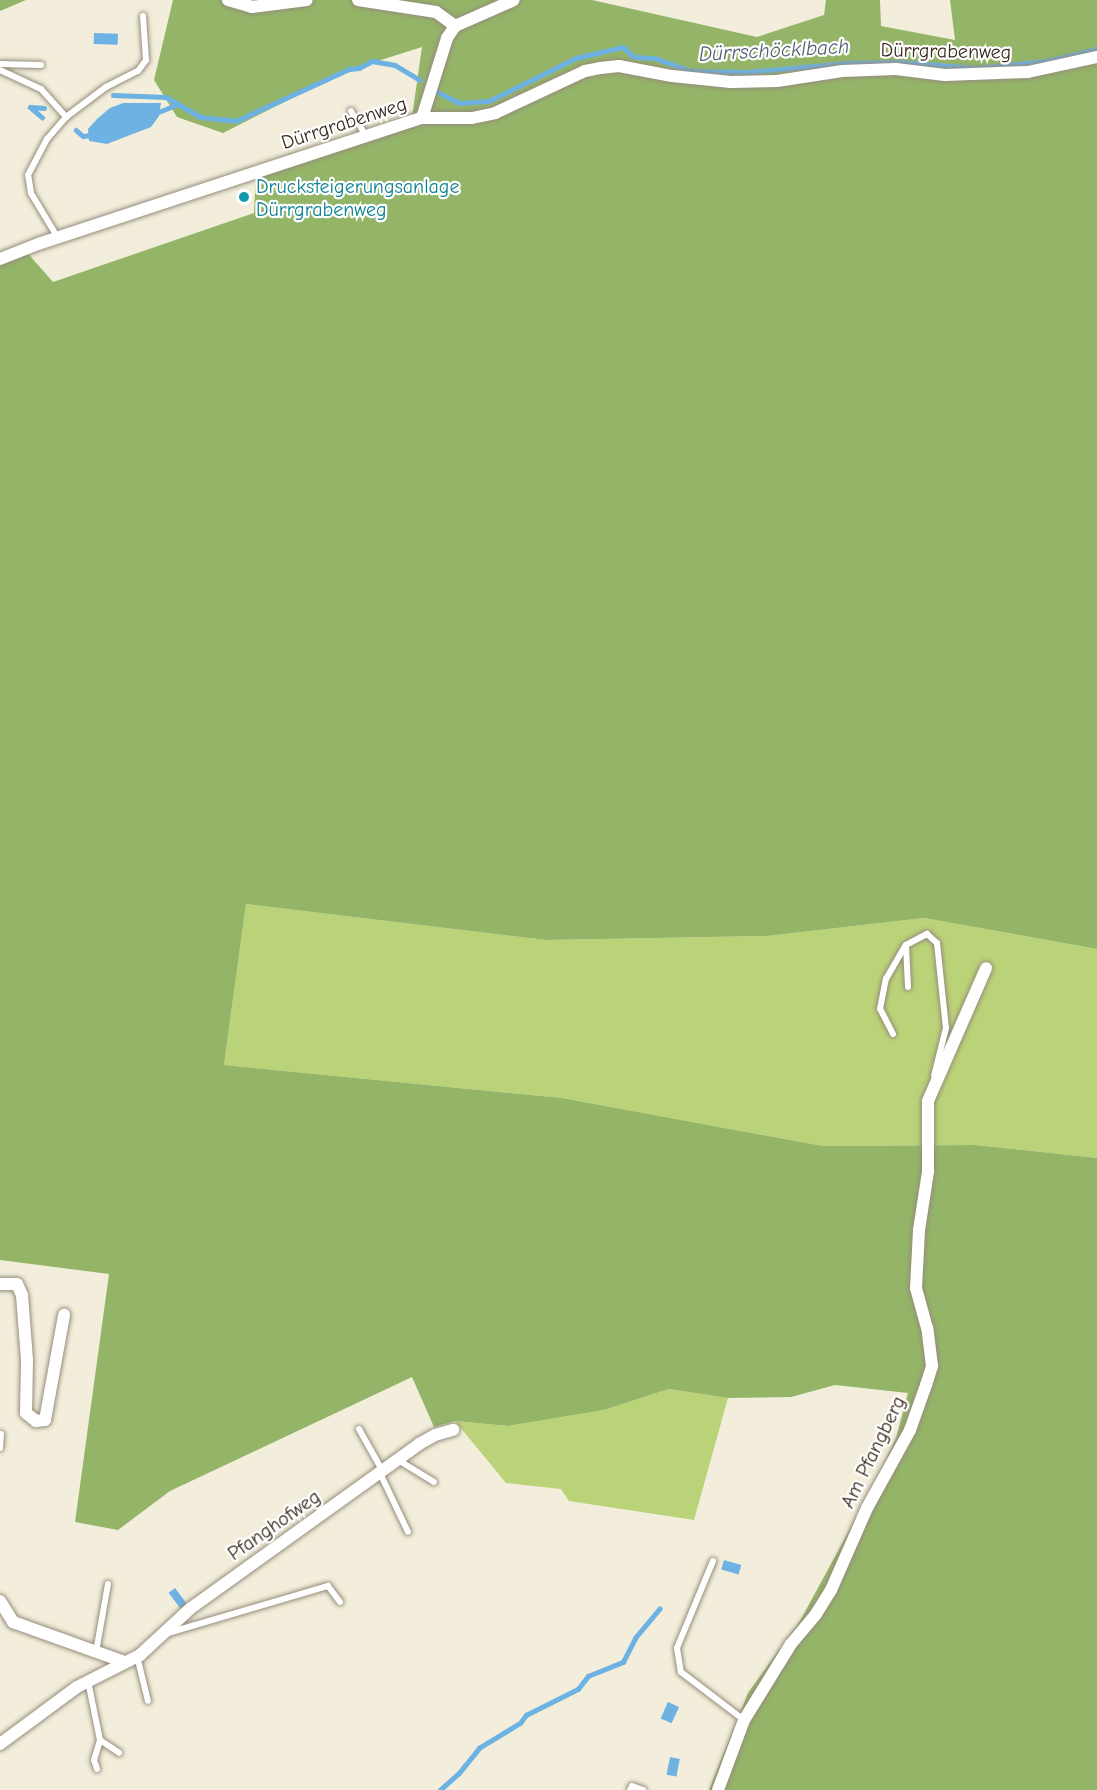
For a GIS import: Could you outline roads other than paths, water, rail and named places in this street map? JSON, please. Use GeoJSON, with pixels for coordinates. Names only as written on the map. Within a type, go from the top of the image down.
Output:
{"type":"FeatureCollection","features":[{"type":"Feature","properties":{"kind":"street"},"geometry":{"type":"LineString","coordinates":[[228,0],[252,7],[307,0]]}},
{"type":"Feature","properties":{"kind":"street"},"geometry":{"type":"LineString","coordinates":[[358,0],[436,12],[455,26]]}},
{"type":"Feature","properties":{"kind":"street"},"geometry":{"type":"LineString","coordinates":[[422,118],[447,38],[455,26],[514,0]]}},
{"type":"Feature","properties":{"kind":"street","name":"Dürrgrabenweg"},"geometry":{"type":"LineString","coordinates":[[0,259],[422,118],[472,118],[495,112],[585,71],[600,68],[619,66],[681,77],[731,82],[777,81],[863,70],[896,69],[945,75],[1028,72],[1097,57]]}},
{"type":"Feature","properties":{"kind":"street","name":"Am Pfangberg"},"geometry":{"type":"LineString","coordinates":[[718,1790],[744,1720],[791,1644],[816,1614],[831,1590],[867,1508],[909,1430],[932,1366],[927,1328],[916,1288],[919,1230],[928,1172],[928,1101],[986,968]]}},
{"type":"Feature","properties":{"kind":"street"},"geometry":{"type":"LineString","coordinates":[[0,1284],[17,1284],[22,1295],[27,1360],[26,1413],[36,1421],[45,1420],[64,1315]]}},
{"type":"Feature","properties":{"kind":"street","name":"Pfanghofweg"},"geometry":{"type":"LineString","coordinates":[[0,1744],[88,1681],[137,1656],[200,1602],[398,1460],[435,1435],[453,1430]]}},
{"type":"Feature","properties":{"kind":"street"},"geometry":{"type":"LineString","coordinates":[[0,1601],[13,1622],[124,1662]]}},
{"type":"Feature","properties":{"kind":"lane"},"geometry":{"type":"LineString","coordinates":[[58,238],[31,193],[28,175],[47,139],[66,117],[106,87],[138,71],[146,60],[143,16]]}},
{"type":"Feature","properties":{"kind":"lane"},"geometry":{"type":"LineString","coordinates":[[0,64],[41,65]]}},
{"type":"Feature","properties":{"kind":"lane"},"geometry":{"type":"LineString","coordinates":[[0,70],[41,89],[66,117]]}},
{"type":"Feature","properties":{"kind":"lane"},"geometry":{"type":"LineString","coordinates":[[351,111],[367,137]]}},
{"type":"Feature","properties":{"kind":"lane"},"geometry":{"type":"LineString","coordinates":[[893,1034],[880,1009],[886,979],[906,945],[927,934],[937,943],[946,1029],[928,1101]]}},
{"type":"Feature","properties":{"kind":"lane"},"geometry":{"type":"LineString","coordinates":[[906,945],[908,987]]}},
{"type":"Feature","properties":{"kind":"lane"},"geometry":{"type":"LineString","coordinates":[[359,1429],[408,1532]]}},
{"type":"Feature","properties":{"kind":"lane"},"geometry":{"type":"LineString","coordinates":[[0,1448],[1,1434]]}},
{"type":"Feature","properties":{"kind":"lane"},"geometry":{"type":"LineString","coordinates":[[398,1460],[434,1482]]}},
{"type":"Feature","properties":{"kind":"lane"},"geometry":{"type":"LineString","coordinates":[[713,1561],[677,1648],[681,1672],[744,1720]]}},
{"type":"Feature","properties":{"kind":"lane"},"geometry":{"type":"LineString","coordinates":[[96,1653],[108,1584]]}},
{"type":"Feature","properties":{"kind":"lane"},"geometry":{"type":"LineString","coordinates":[[162,1635],[328,1586],[340,1602]]}},
{"type":"Feature","properties":{"kind":"lane"},"geometry":{"type":"LineString","coordinates":[[137,1656],[148,1701]]}},
{"type":"Feature","properties":{"kind":"lane"},"geometry":{"type":"LineString","coordinates":[[88,1681],[100,1740],[94,1760],[97,1769]]}},
{"type":"Feature","properties":{"kind":"lane"},"geometry":{"type":"LineString","coordinates":[[100,1740],[119,1753]]}},
{"type":"Feature","properties":{"kind":"lane"},"geometry":{"type":"LineString","coordinates":[[630,1790],[632,1786],[643,1790]]}},
{"type":"Feature","properties":{"kind":"water"},"geometry":{"type":"Polygon","coordinates":[[[94,33],[118,34],[118,45],[94,44],[94,33]]]}},
{"type":"Feature","properties":{"kind":"water"},"geometry":{"type":"Polygon","coordinates":[[[123,103],[161,103],[159,116],[151,127],[107,144],[89,141],[88,129],[110,108],[123,103]]]}},
{"type":"Feature","properties":{"kind":"water"},"geometry":{"type":"Polygon","coordinates":[[[724,1560],[741,1565],[739,1575],[721,1570],[724,1560]]]}},
{"type":"Feature","properties":{"kind":"water"},"geometry":{"type":"Polygon","coordinates":[[[175,1588],[187,1604],[181,1609],[169,1593],[175,1588]]]}},
{"type":"Feature","properties":{"kind":"water"},"geometry":{"type":"Polygon","coordinates":[[[668,1702],[679,1707],[672,1723],[661,1718],[668,1702]]]}},
{"type":"Feature","properties":{"kind":"water"},"geometry":{"type":"Polygon","coordinates":[[[670,1757],[680,1759],[676,1777],[667,1775],[670,1757]]]}},
{"type":"Feature","properties":{"kind":"waterway","name":"Dürrschöcklbach"},"geometry":{"type":"LineString","coordinates":[[434,90],[459,103],[489,101],[576,58],[623,47],[634,57],[655,58],[690,71],[747,72],[848,63],[900,62],[976,68],[1047,61],[1097,49]]}},
{"type":"Feature","properties":{"kind":"waterway","name":"Dürrschöcklbach"},"geometry":{"type":"LineString","coordinates":[[113,95],[166,97],[200,117],[236,121],[349,69],[359,68],[372,61],[395,65],[420,80]]}},
{"type":"Feature","properties":{"kind":"waterway"},"geometry":{"type":"LineString","coordinates":[[156,113],[178,104]]}},
{"type":"Feature","properties":{"kind":"waterway"},"geometry":{"type":"LineString","coordinates":[[30,107],[42,117]]}},
{"type":"Feature","properties":{"kind":"waterway","name":"Dürrschöcklbach"},"geometry":{"type":"LineString","coordinates":[[32,107],[44,108]]}},
{"type":"Feature","properties":{"kind":"waterway"},"geometry":{"type":"LineString","coordinates":[[76,130],[83,136],[91,135]]}},
{"type":"Feature","properties":{"kind":"waterway"},"geometry":{"type":"LineString","coordinates":[[440,1790],[459,1773],[479,1748],[520,1723],[526,1715],[578,1689],[588,1676],[623,1662],[635,1638],[659,1609]]}},
{"type":"Feature","properties":{"kind":"place","name":"Drucksteigerungsanlage Dürrgrabenweg"},"geometry":{"type":"Point","coordinates":[244,197]}}]}
